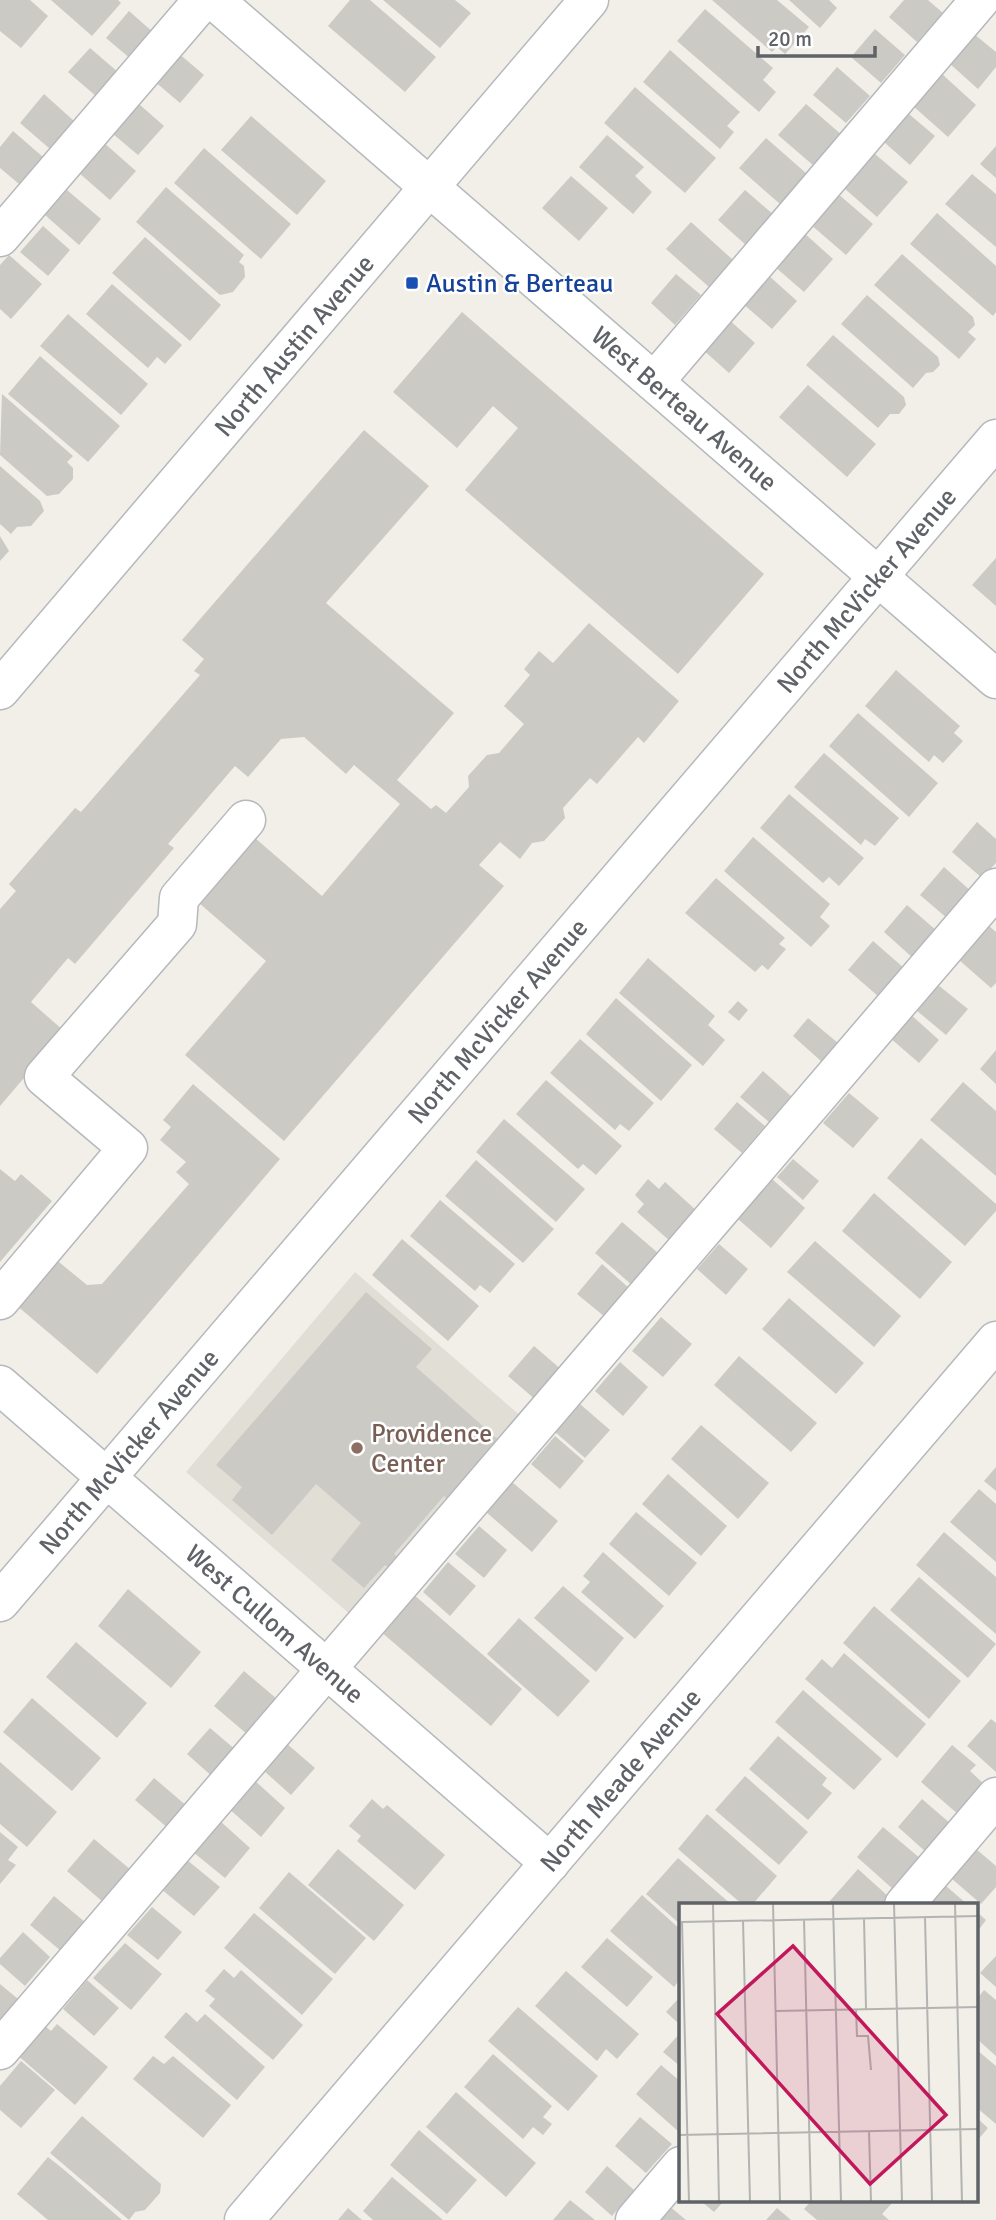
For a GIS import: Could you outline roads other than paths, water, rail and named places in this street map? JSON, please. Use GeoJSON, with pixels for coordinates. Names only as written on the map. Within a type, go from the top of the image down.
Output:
{"type":"FeatureCollection","features":[{"type":"Feature","properties":{"kind":"street"},"geometry":{"type":"LineString","coordinates":[[0,237],[203,0]]}},
{"type":"Feature","properties":{"kind":"street","name":"West Berteau Avenue"},"geometry":{"type":"LineString","coordinates":[[214,0],[996,678]]}},
{"type":"Feature","properties":{"kind":"street","name":"North Austin Avenue"},"geometry":{"type":"LineString","coordinates":[[0,690],[589,0]]}},
{"type":"Feature","properties":{"kind":"street"},"geometry":{"type":"LineString","coordinates":[[654,382],[980,0]]}},
{"type":"Feature","properties":{"kind":"street","name":"North McVicker Avenue"},"geometry":{"type":"LineString","coordinates":[[0,1602],[996,439]]}},
{"type":"Feature","properties":{"kind":"street"},"geometry":{"type":"LineString","coordinates":[[0,1300],[128,1148],[44,1077],[177,924],[178,898],[246,820]]}},
{"type":"Feature","properties":{"kind":"street"},"geometry":{"type":"LineString","coordinates":[[0,2050],[996,888]]}},
{"type":"Feature","properties":{"kind":"street","name":"North Meade Avenue"},"geometry":{"type":"LineString","coordinates":[[244,2220],[996,1341]]}},
{"type":"Feature","properties":{"kind":"street","name":"West Cullom Avenue"},"geometry":{"type":"LineString","coordinates":[[0,1385],[550,1863]]}},
{"type":"Feature","properties":{"kind":"street"},"geometry":{"type":"LineString","coordinates":[[906,1903],[996,1797]]}},
{"type":"Feature","properties":{"kind":"street"},"geometry":{"type":"LineString","coordinates":[[635,2220],[679,2168]]}},
{"type":"Feature","properties":{"kind":"place","name":"Austin & Berteau"},"geometry":{"type":"Point","coordinates":[412,283]}},
{"type":"Feature","properties":{"kind":"place","name":"Providence Center"},"geometry":{"type":"Point","coordinates":[357,1448]}}]}
